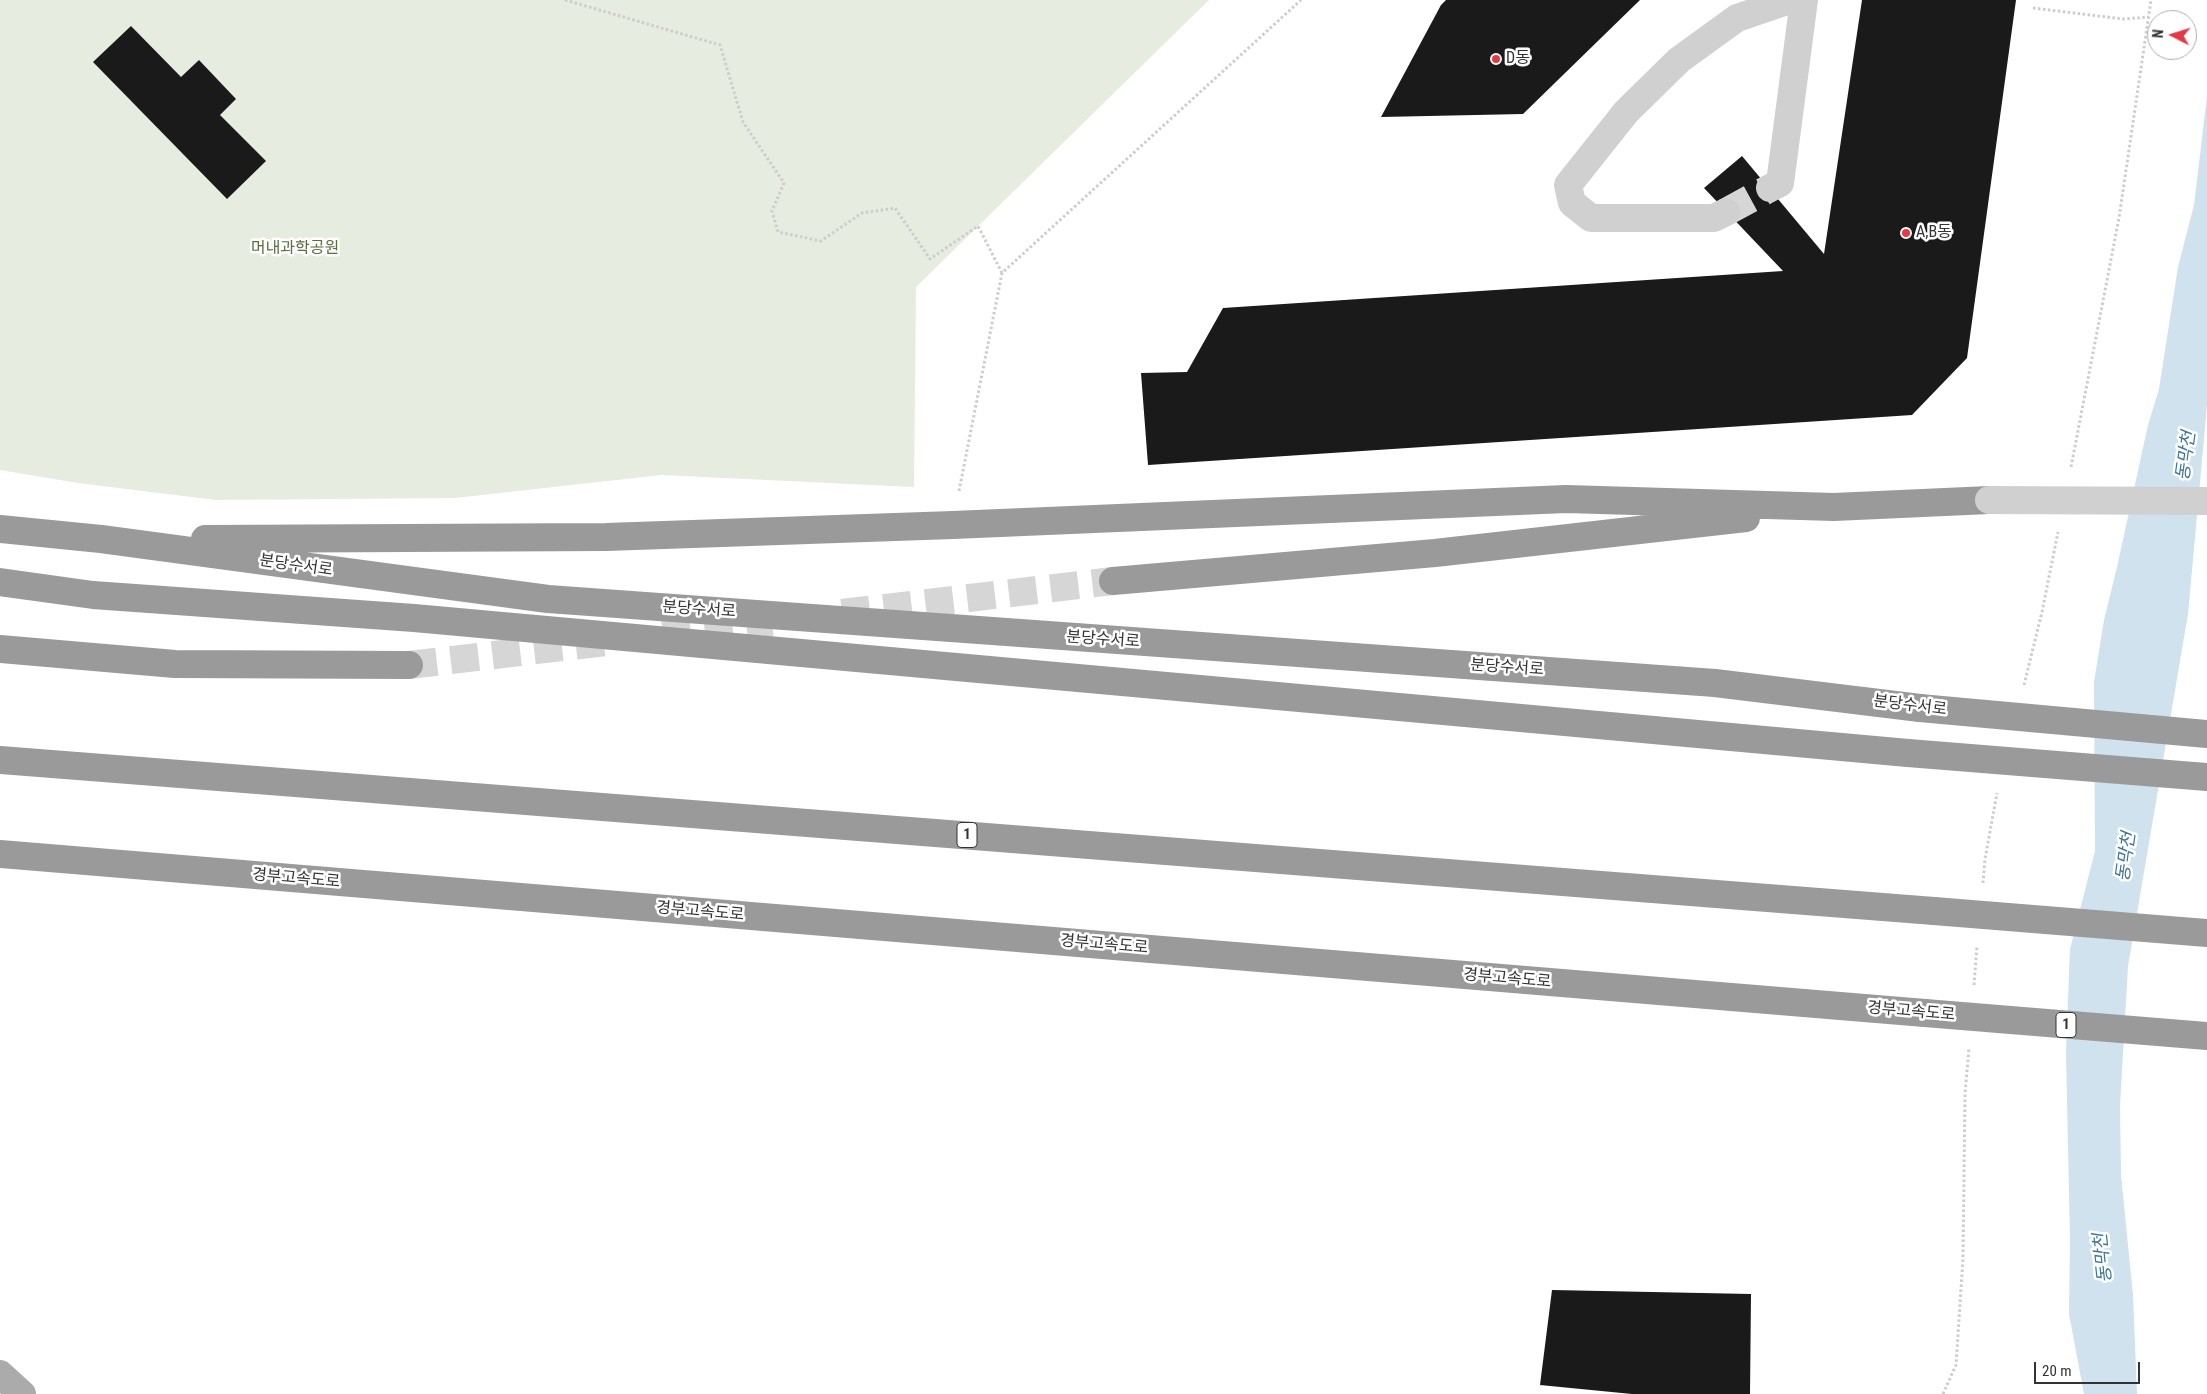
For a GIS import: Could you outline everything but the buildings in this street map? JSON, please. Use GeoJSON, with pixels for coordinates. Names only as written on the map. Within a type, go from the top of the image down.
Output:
{"type":"FeatureCollection","features":[{"type":"Feature","properties":{"kind":"highway"},"geometry":{"type":"LineString","coordinates":[[101,540],[606,537],[953,525],[1566,499],[1834,507],[1989,500]]}},
{"type":"Feature","properties":{"kind":"highway"},"geometry":{"type":"LineString","coordinates":[[1113,581],[1593,537],[1834,507]]}},
{"type":"Feature","properties":{"kind":"highway","name":"분당수서로"},"geometry":{"type":"LineString","coordinates":[[0,529],[101,540],[548,599],[1715,683],[1920,708],[2207,734]]}},
{"type":"Feature","properties":{"kind":"highway","name":"분당수서로"},"geometry":{"type":"LineString","coordinates":[[0,582],[93,595],[414,618],[1908,753],[2207,778]]}},
{"type":"Feature","properties":{"kind":"highway"},"geometry":{"type":"LineString","coordinates":[[0,649],[175,664],[408,665]]}},
{"type":"Feature","properties":{"kind":"highway","name":"1"},"geometry":{"type":"LineString","coordinates":[[0,760],[2207,933]]}},
{"type":"Feature","properties":{"kind":"highway","name":"경부고속도로"},"geometry":{"type":"LineString","coordinates":[[0,854],[2207,1036]]}},
{"type":"Feature","properties":{"kind":"main road"},"geometry":{"type":"LineString","coordinates":[[0,1374],[22,1394]]}},
{"type":"Feature","properties":{"kind":"street"},"geometry":{"type":"LineString","coordinates":[[1726,212],[1714,218],[1591,218],[1572,203],[1568,185],[1626,112],[1679,60],[1737,18],[1790,0]]}},
{"type":"Feature","properties":{"kind":"street"},"geometry":{"type":"LineString","coordinates":[[1770,188],[1780,183],[1804,0]]}},
{"type":"Feature","properties":{"kind":"street"},"geometry":{"type":"LineString","coordinates":[[1989,500],[2207,501]]}},
{"type":"Feature","properties":{"kind":"path"},"geometry":{"type":"LineString","coordinates":[[565,0],[720,45],[743,122],[784,183],[772,211],[778,232],[821,241],[862,213],[895,208],[930,258],[978,226],[1002,273]]}},
{"type":"Feature","properties":{"kind":"path"},"geometry":{"type":"LineString","coordinates":[[953,525],[1002,273],[1301,0]]}},
{"type":"Feature","properties":{"kind":"path"},"geometry":{"type":"LineString","coordinates":[[2033,8],[2123,19],[2147,17]]}},
{"type":"Feature","properties":{"kind":"green space","name":"머내과학공원"},"geometry":{"type":"Polygon","coordinates":[[[0,0],[1209,0],[916,287],[914,487],[661,475],[455,498],[216,500],[78,483],[0,470],[0,0]]]}},
{"type":"Feature","properties":{"kind":"water","name":"동막천"},"geometry":{"type":"Polygon","coordinates":[[[2207,96],[2207,405],[2188,614],[2128,966],[2120,1105],[2121,1175],[2133,1295],[2137,1394],[2084,1394],[2069,1314],[2070,1240],[2066,1052],[2070,949],[2095,851],[2094,682],[2104,620],[2148,425],[2159,389],[2178,267],[2194,205],[2207,96]]]}},
{"type":"Feature","properties":{"kind":"tunnel"},"geometry":{"type":"LineString","coordinates":[[1726,212],[1770,188]]}},
{"type":"Feature","properties":{"kind":"tunnel"},"geometry":{"type":"LineString","coordinates":[[842,613],[1113,581]]}},
{"type":"Feature","properties":{"kind":"tunnel"},"geometry":{"type":"LineString","coordinates":[[663,635],[772,622]]}},
{"type":"Feature","properties":{"kind":"tunnel"},"geometry":{"type":"LineString","coordinates":[[409,665],[606,642]]}},
{"type":"Feature","properties":{"kind":"place","name":"D동"},"geometry":{"type":"Point","coordinates":[1496,59]}},
{"type":"Feature","properties":{"kind":"place","name":"A,B동"},"geometry":{"type":"Point","coordinates":[1906,233]}}]}
